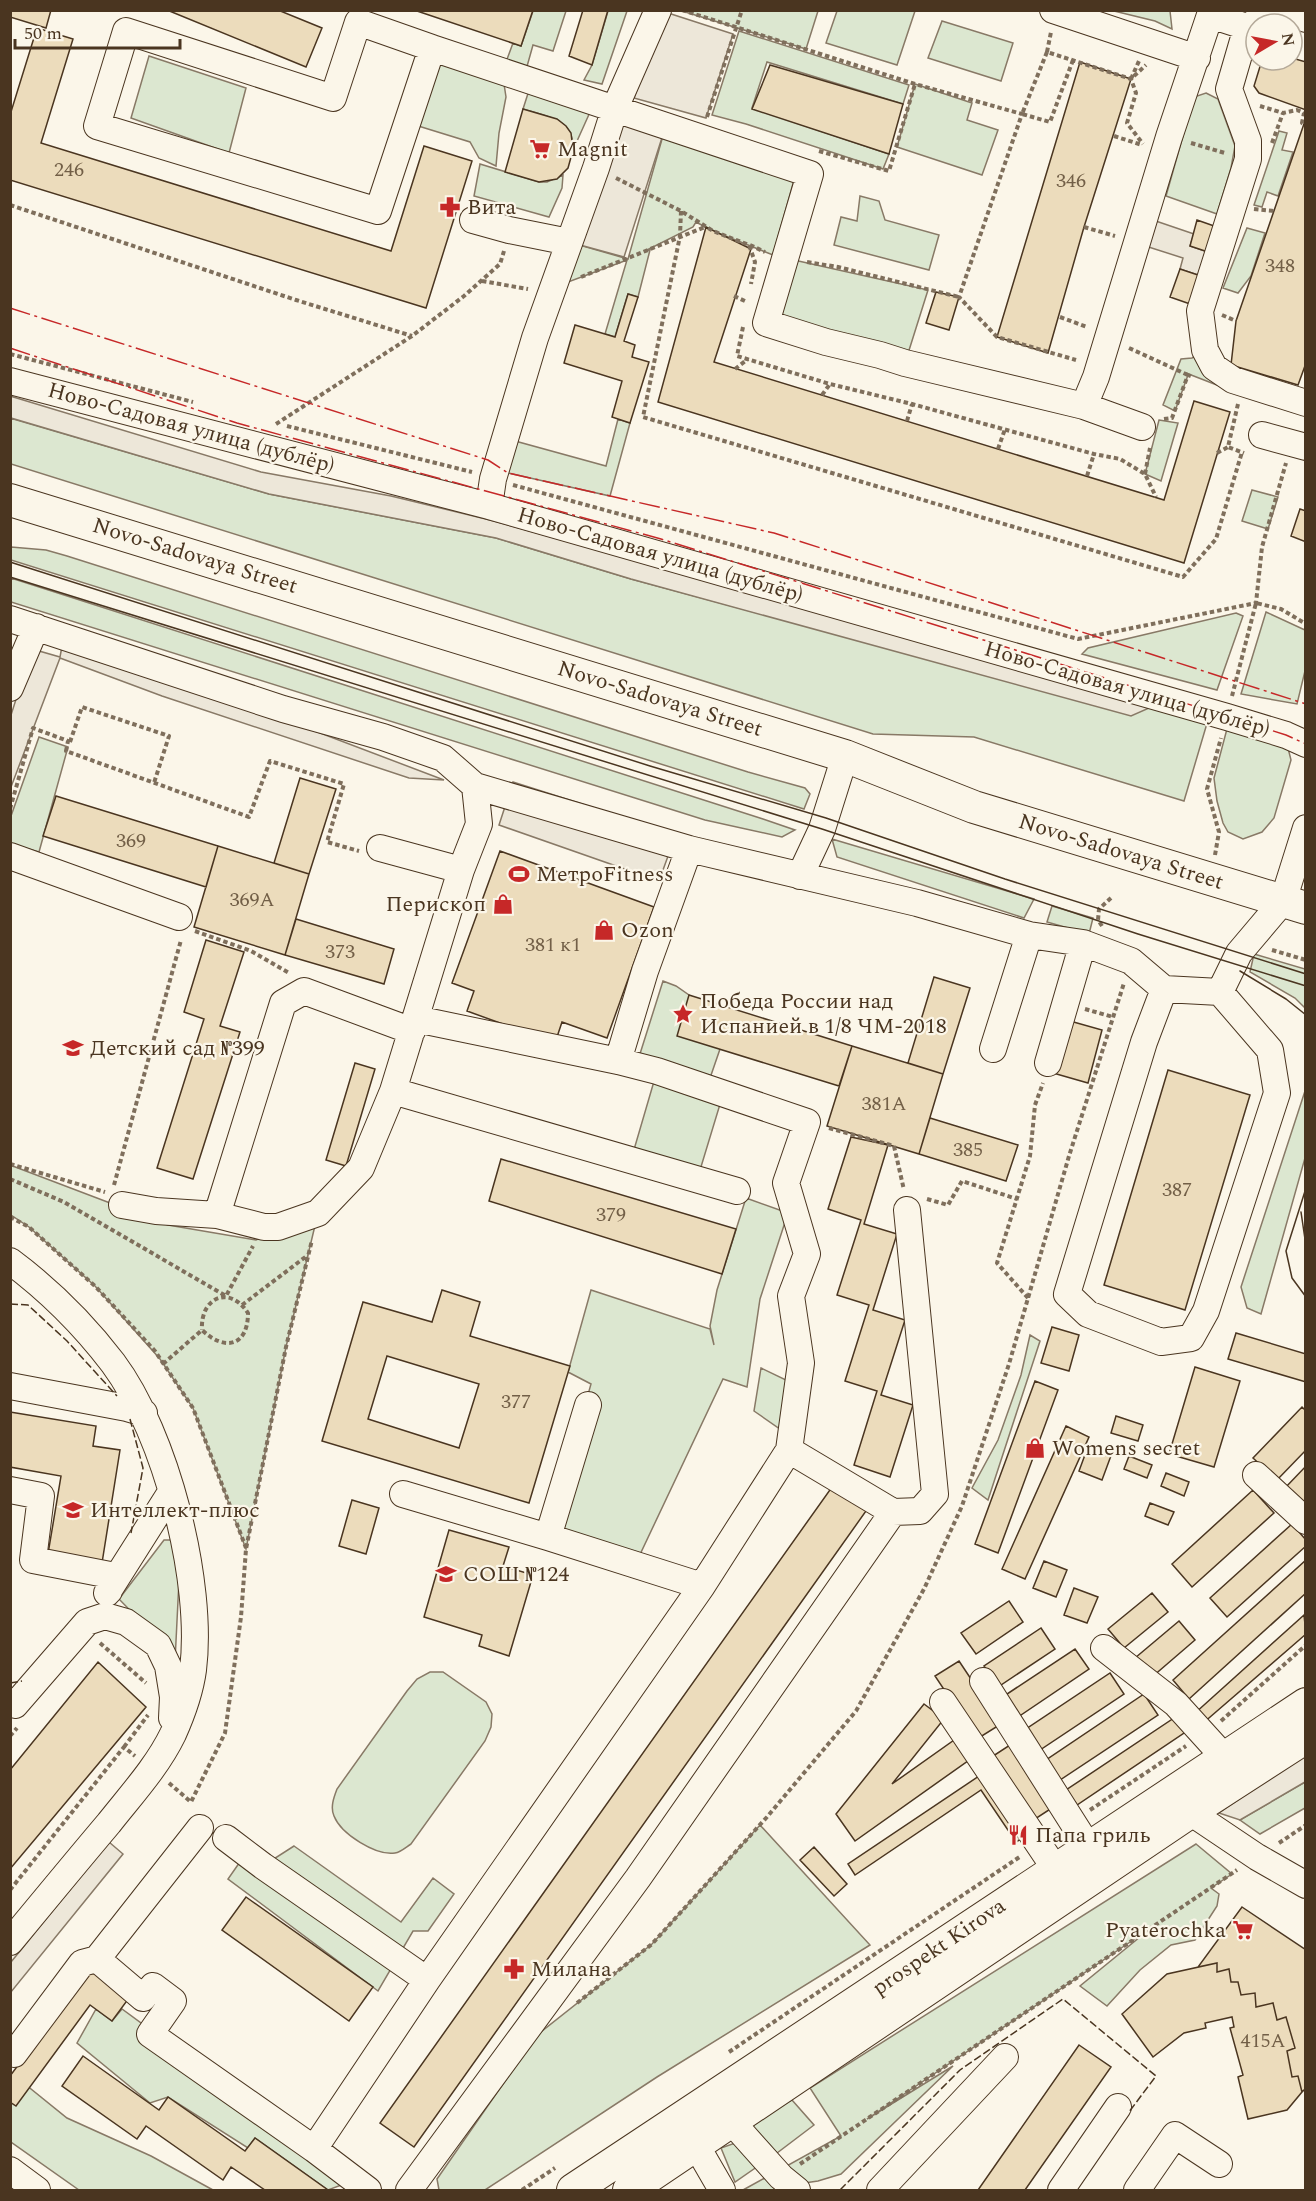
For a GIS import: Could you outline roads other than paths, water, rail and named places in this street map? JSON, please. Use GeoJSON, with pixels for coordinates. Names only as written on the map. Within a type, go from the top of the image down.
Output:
{"type":"FeatureCollection","features":[{"type":"Feature","properties":{"kind":"main road","name":"Novo-Sadovaya Street"},"geometry":{"type":"LineString","coordinates":[[10,500],[845,756],[974,807],[1294,904]]}},
{"type":"Feature","properties":{"kind":"main road","name":"prospekt Kirova"},"geometry":{"type":"LineString","coordinates":[[567,2177],[1056,1870],[1305,1704]]}},
{"type":"Feature","properties":{"kind":"main road","name":"prospekt Kirova"},"geometry":{"type":"LineString","coordinates":[[629,2190],[1305,1737]]}},
{"type":"Feature","properties":{"kind":"street"},"geometry":{"type":"LineString","coordinates":[[489,506],[492,479],[552,288],[597,168],[615,108],[657,10]]}},
{"type":"Feature","properties":{"kind":"street"},"geometry":{"type":"LineString","coordinates":[[1053,10],[1197,58]]}},
{"type":"Feature","properties":{"kind":"street"},"geometry":{"type":"LineString","coordinates":[[1278,10],[1305,19]]}},
{"type":"Feature","properties":{"kind":"street"},"geometry":{"type":"LineString","coordinates":[[1084,406],[1096,377],[1093,333],[1159,136],[1197,58],[1210,15],[1244,26]]}},
{"type":"Feature","properties":{"kind":"street"},"geometry":{"type":"LineString","coordinates":[[432,48],[378,211],[97,126],[126,31],[333,98],[358,22],[810,174],[766,322],[826,342],[905,363],[1084,406],[1151,431]]}},
{"type":"Feature","properties":{"kind":"street"},"geometry":{"type":"LineString","coordinates":[[1244,37],[1229,89],[1248,141],[1248,159],[1200,311],[1205,350],[1214,367],[1233,380],[1305,403]]}},
{"type":"Feature","properties":{"kind":"street"},"geometry":{"type":"LineString","coordinates":[[473,220],[568,242]]}},
{"type":"Feature","properties":{"kind":"street","name":"Ново-Садовая улица (дублёр)"},"geometry":{"type":"LineString","coordinates":[[10,381],[489,506],[1227,717],[1286,735],[1305,744]]}},
{"type":"Feature","properties":{"kind":"street"},"geometry":{"type":"LineString","coordinates":[[1256,445],[1305,447]]}},
{"type":"Feature","properties":{"kind":"street"},"geometry":{"type":"LineString","coordinates":[[10,619],[283,709],[382,737],[443,758],[475,786],[689,849],[917,903],[1029,935],[1083,943],[1131,962],[1164,988],[1220,992],[1270,1050],[1277,1093],[1206,1311],[1191,1338],[1161,1342],[1088,1314],[1067,1294],[1144,1042],[1164,988]]}},
{"type":"Feature","properties":{"kind":"street"},"geometry":{"type":"LineString","coordinates":[[10,688],[36,627]]}},
{"type":"Feature","properties":{"kind":"street"},"geometry":{"type":"LineString","coordinates":[[800,876],[822,829],[845,756]]}},
{"type":"Feature","properties":{"kind":"street"},"geometry":{"type":"LineString","coordinates":[[122,1205],[217,1215],[264,1227],[278,1227],[318,1213],[361,1168],[393,1091],[461,870],[479,824],[475,786]]}},
{"type":"Feature","properties":{"kind":"street"},"geometry":{"type":"LineString","coordinates":[[1220,992],[1239,953],[1294,904],[1305,828]]}},
{"type":"Feature","properties":{"kind":"street"},"geometry":{"type":"LineString","coordinates":[[618,1061],[645,971],[689,849]]}},
{"type":"Feature","properties":{"kind":"street"},"geometry":{"type":"LineString","coordinates":[[370,850],[461,870]]}},
{"type":"Feature","properties":{"kind":"street"},"geometry":{"type":"LineString","coordinates":[[10,856],[180,927]]}},
{"type":"Feature","properties":{"kind":"street"},"geometry":{"type":"LineString","coordinates":[[993,1049],[1029,935]]}},
{"type":"Feature","properties":{"kind":"street"},"geometry":{"type":"LineString","coordinates":[[1047,1069],[1083,943]]}},
{"type":"Feature","properties":{"kind":"street"},"geometry":{"type":"LineString","coordinates":[[217,1215],[283,1004],[304,991],[414,1025],[618,1061],[657,1071],[807,1122],[786,1183],[807,1254],[791,1296],[801,1363],[789,1450],[702,1586],[427,1980],[314,2149]]}},
{"type":"Feature","properties":{"kind":"street"},"geometry":{"type":"LineString","coordinates":[[393,1091],[737,1191]]}},
{"type":"Feature","properties":{"kind":"street"},"geometry":{"type":"LineString","coordinates":[[789,1450],[893,1512],[920,1511],[935,1494],[907,1210]]}},
{"type":"Feature","properties":{"kind":"street"},"geometry":{"type":"LineString","coordinates":[[10,1261],[70,1313],[114,1364],[144,1413],[171,1492],[186,1550],[195,1607],[193,1670],[186,1704],[172,1737],[147,1776],[10,1942]]}},
{"type":"Feature","properties":{"kind":"street"},"geometry":{"type":"LineString","coordinates":[[10,1386],[144,1413]]}},
{"type":"Feature","properties":{"kind":"street"},"geometry":{"type":"LineString","coordinates":[[548,1537],[588,1405]]}},
{"type":"Feature","properties":{"kind":"street"},"geometry":{"type":"LineString","coordinates":[[1257,1475],[1305,1521]]}},
{"type":"Feature","properties":{"kind":"street"},"geometry":{"type":"LineString","coordinates":[[10,1490],[41,1496],[33,1560],[110,1575],[109,1591]]}},
{"type":"Feature","properties":{"kind":"street"},"geometry":{"type":"LineString","coordinates":[[93,1632],[109,1591],[171,1492]]}},
{"type":"Feature","properties":{"kind":"street"},"geometry":{"type":"LineString","coordinates":[[403,1494],[702,1586]]}},
{"type":"Feature","properties":{"kind":"street"},"geometry":{"type":"LineString","coordinates":[[409,2190],[638,1878],[893,1512]]}},
{"type":"Feature","properties":{"kind":"street"},"geometry":{"type":"LineString","coordinates":[[12,1705],[93,1632],[105,1616],[126,1622],[158,1646],[168,1666],[173,1697],[172,1737]]}},
{"type":"Feature","properties":{"kind":"street"},"geometry":{"type":"LineString","coordinates":[[1104,1648],[1176,1704],[1226,1758]]}},
{"type":"Feature","properties":{"kind":"street"},"geometry":{"type":"LineString","coordinates":[[983,1681],[1089,1848]]}},
{"type":"Feature","properties":{"kind":"street"},"geometry":{"type":"LineString","coordinates":[[943,1702],[1056,1870]]}},
{"type":"Feature","properties":{"kind":"street"},"geometry":{"type":"LineString","coordinates":[[1190,1812],[1257,1857],[1305,1885]]}},
{"type":"Feature","properties":{"kind":"street"},"geometry":{"type":"LineString","coordinates":[[14,2054],[82,1963],[97,1959],[200,1828]]}},
{"type":"Feature","properties":{"kind":"street"},"geometry":{"type":"LineString","coordinates":[[226,1838],[427,1980]]}},
{"type":"Feature","properties":{"kind":"street"},"geometry":{"type":"LineString","coordinates":[[97,1959],[143,1998],[153,1986],[174,2001],[150,2034],[314,2149],[368,2190]]}},
{"type":"Feature","properties":{"kind":"street"},"geometry":{"type":"LineString","coordinates":[[880,2190],[1005,2057]]}},
{"type":"Feature","properties":{"kind":"street"},"geometry":{"type":"LineString","coordinates":[[1061,2190],[1118,2107]]}},
{"type":"Feature","properties":{"kind":"street"},"geometry":{"type":"LineString","coordinates":[[731,2121],[789,2184]]}},
{"type":"Feature","properties":{"kind":"street"},"geometry":{"type":"LineString","coordinates":[[1137,2190],[1175,2135],[1219,2164]]}},
{"type":"Feature","properties":{"kind":"street"},"geometry":{"type":"LineString","coordinates":[[696,2145],[722,2190]]}},
{"type":"Feature","properties":{"kind":"street"},"geometry":{"type":"LineString","coordinates":[[10,2170],[37,2190]]}},
{"type":"Feature","properties":{"kind":"tram line"},"geometry":{"type":"LineString","coordinates":[[10,562],[650,766],[826,818],[1005,879],[1306,974]]}},
{"type":"Feature","properties":{"kind":"tram line"},"geometry":{"type":"LineString","coordinates":[[10,577],[822,829],[1138,934],[1306,986]]}},
{"type":"Feature","properties":{"kind":"tram line"},"geometry":{"type":"LineString","coordinates":[[1240,971],[1286,999],[1306,1015]]}},
{"type":"Feature","properties":{"kind":"tram line"},"geometry":{"type":"LineString","coordinates":[[1306,1188],[1286,1251],[1292,1278],[1306,1297]]}},
{"type":"Feature","properties":{"kind":"tram line"},"geometry":{"type":"LineString","coordinates":[[1301,1212],[1306,1246]]}},
{"type":"Feature","properties":{"kind":"place","name":"Magnit"},"geometry":{"type":"Point","coordinates":[540,149]}},
{"type":"Feature","properties":{"kind":"place","name":"Вита"},"geometry":{"type":"Point","coordinates":[450,207]}},
{"type":"Feature","properties":{"kind":"place","name":"МетроFitness"},"geometry":{"type":"Point","coordinates":[519,874]}},
{"type":"Feature","properties":{"kind":"place","name":"Перископ"},"geometry":{"type":"Point","coordinates":[503,904]}},
{"type":"Feature","properties":{"kind":"place","name":"Ozon"},"geometry":{"type":"Point","coordinates":[604,930]}},
{"type":"Feature","properties":{"kind":"place","name":"Победа России над Испанией в 1/8 ЧМ-2018"},"geometry":{"type":"Point","coordinates":[683,1014]}},
{"type":"Feature","properties":{"kind":"place","name":"Детский сад №399"},"geometry":{"type":"Point","coordinates":[73,1048]}},
{"type":"Feature","properties":{"kind":"place","name":"Womens secret"},"geometry":{"type":"Point","coordinates":[1035,1448]}},
{"type":"Feature","properties":{"kind":"place","name":"Интеллект-плюс"},"geometry":{"type":"Point","coordinates":[73,1510]}},
{"type":"Feature","properties":{"kind":"place","name":"СОШ №124"},"geometry":{"type":"Point","coordinates":[446,1574]}},
{"type":"Feature","properties":{"kind":"place","name":"Папа гриль"},"geometry":{"type":"Point","coordinates":[1018,1835]}},
{"type":"Feature","properties":{"kind":"place","name":"Pyaterochka"},"geometry":{"type":"Point","coordinates":[1243,1930]}},
{"type":"Feature","properties":{"kind":"place","name":"Милана"},"geometry":{"type":"Point","coordinates":[514,1969]}}]}
